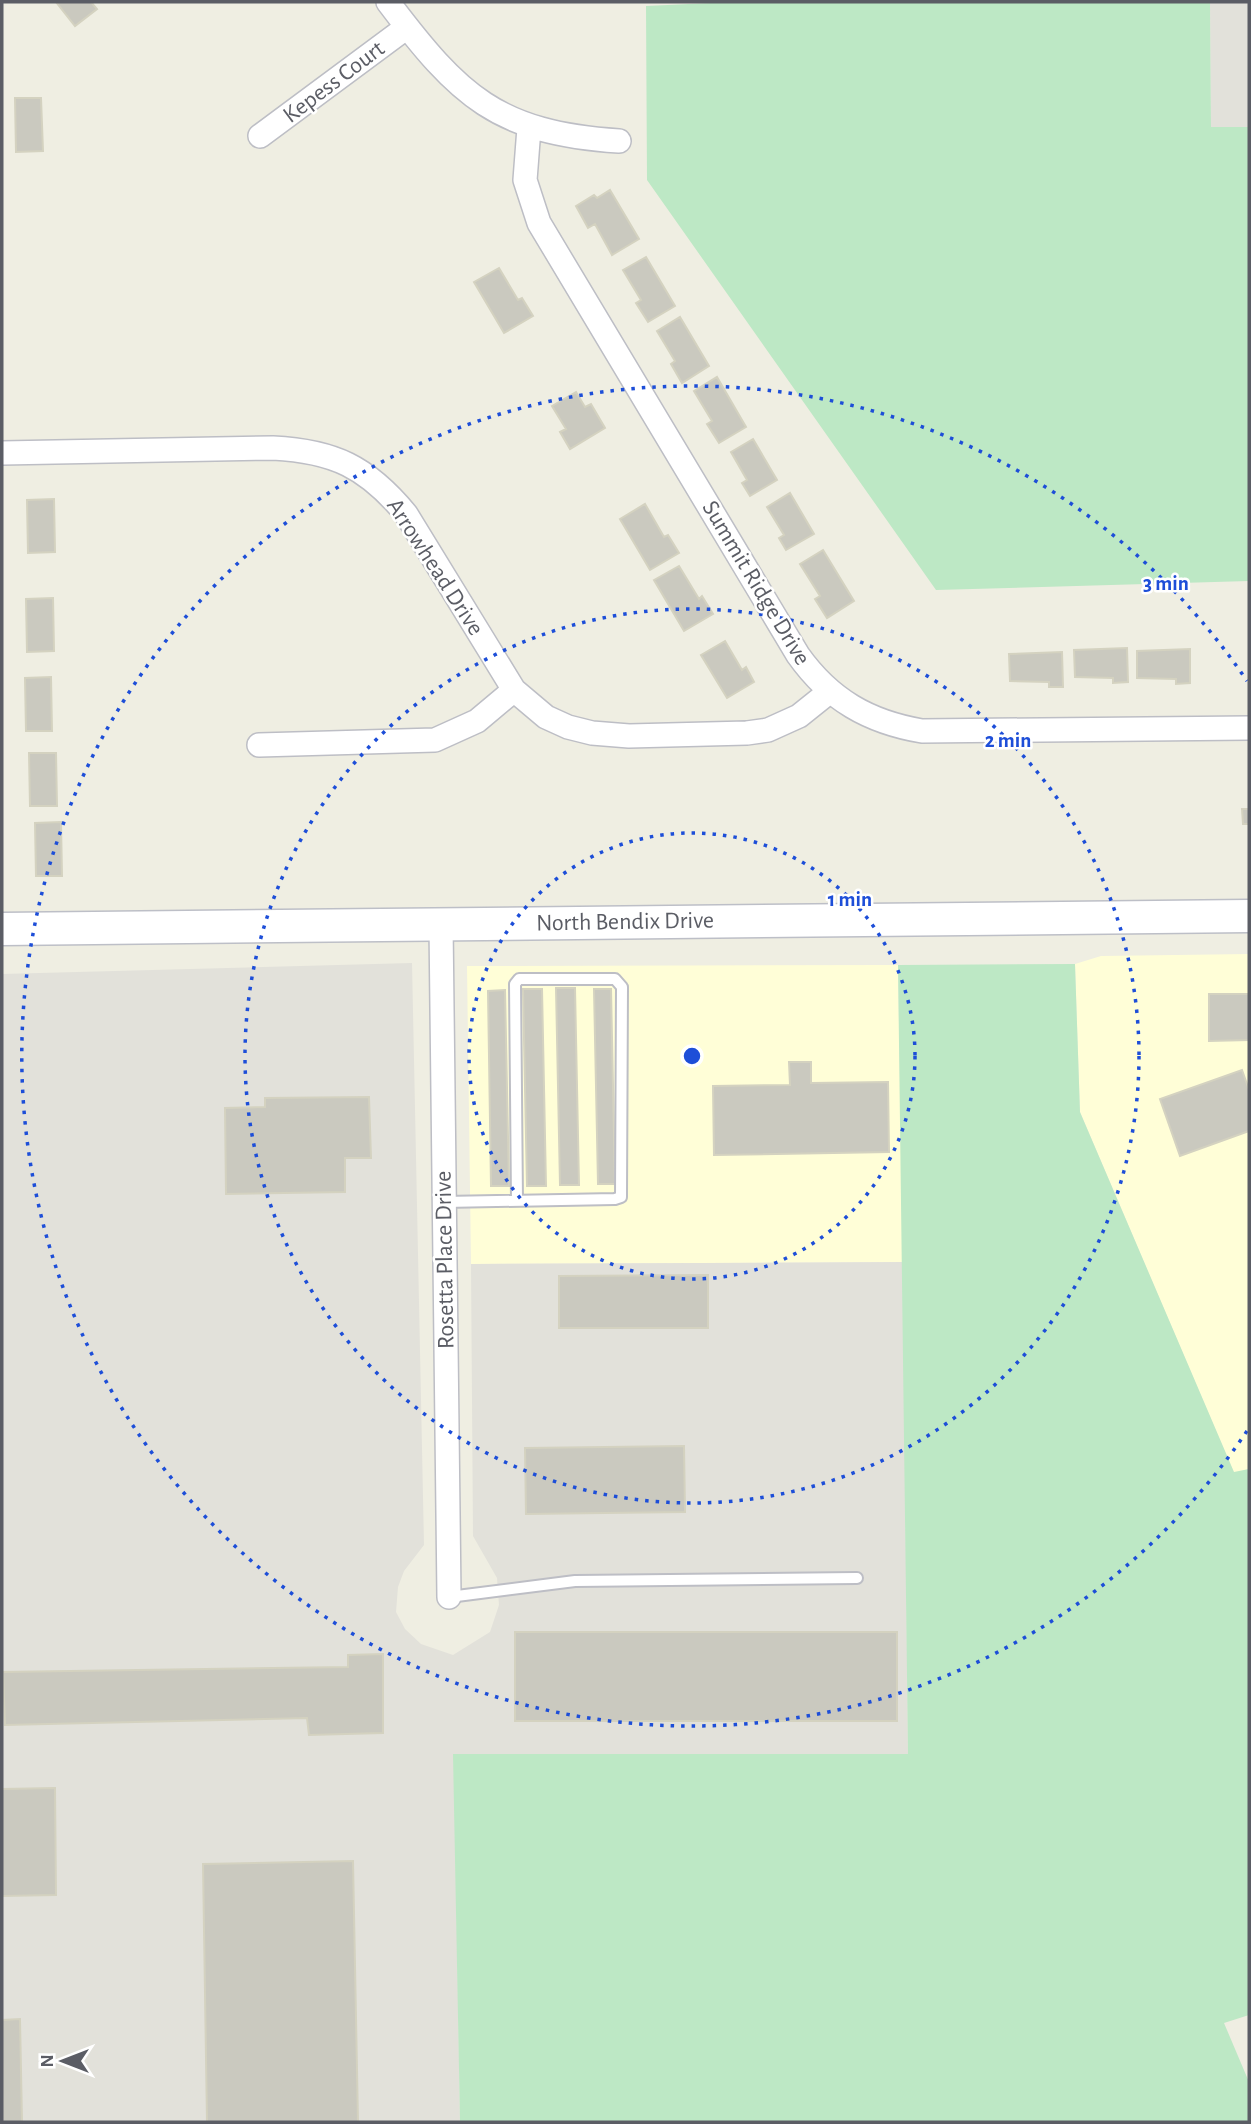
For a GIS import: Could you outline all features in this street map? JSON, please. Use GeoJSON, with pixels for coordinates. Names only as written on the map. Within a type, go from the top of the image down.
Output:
{"type":"FeatureCollection","features":[{"type":"Feature","properties":{"kind":"street"},"geometry":{"type":"LineString","coordinates":[[388,2],[449,78],[473,98],[529,128],[581,138],[619,141]]}},
{"type":"Feature","properties":{"kind":"street","name":"Kepess Court"},"geometry":{"type":"LineString","coordinates":[[260,136],[407,27]]}},
{"type":"Feature","properties":{"kind":"street","name":"Summit Ridge Drive"},"geometry":{"type":"LineString","coordinates":[[529,128],[525,180],[539,223],[799,656],[830,692],[871,718],[922,731],[1249,728]]}},
{"type":"Feature","properties":{"kind":"street","name":"Arrowhead Drive"},"geometry":{"type":"LineString","coordinates":[[2,453],[273,448],[317,453],[351,464],[388,493],[406,514],[514,690],[546,717],[568,727],[592,733],[629,736],[747,733],[768,730],[799,716],[830,692]]}},
{"type":"Feature","properties":{"kind":"street"},"geometry":{"type":"LineString","coordinates":[[259,745],[435,740],[477,722],[514,690]]}},
{"type":"Feature","properties":{"kind":"street","name":"North Bendix Drive"},"geometry":{"type":"LineString","coordinates":[[2,929],[1249,916]]}},
{"type":"Feature","properties":{"kind":"street","name":"Rosetta Place Drive"},"geometry":{"type":"LineString","coordinates":[[441,924],[449,1597]]}},
{"type":"Feature","properties":{"kind":"lane"},"geometry":{"type":"LineString","coordinates":[[444,1202],[517,1200],[621,1197],[622,987],[615,979],[519,979],[514,984],[517,1200]]}},
{"type":"Feature","properties":{"kind":"lane"},"geometry":{"type":"LineString","coordinates":[[449,1597],[575,1581],[857,1578]]}},
{"type":"Feature","properties":{"kind":"shaded area"},"geometry":{"type":"Polygon","coordinates":[[[732,2],[1210,2],[1211,127],[1249,127],[1249,581],[936,590],[647,180],[646,6],[732,2]]]}},
{"type":"Feature","properties":{"kind":"shaded area"},"geometry":{"type":"Polygon","coordinates":[[[1210,2],[1249,2],[1249,127],[1211,127],[1210,2]]]}},
{"type":"Feature","properties":{"kind":"shaded area"},"geometry":{"type":"Polygon","coordinates":[[[1249,954],[1249,1469],[1234,1473],[1080,1112],[1075,964],[1101,956],[1249,954]]]}},
{"type":"Feature","properties":{"kind":"shaded area"},"geometry":{"type":"Polygon","coordinates":[[[412,963],[424,1545],[404,1571],[398,1587],[396,1612],[405,1629],[421,1644],[453,1655],[490,1632],[499,1605],[497,1578],[473,1536],[471,1264],[903,1262],[908,1754],[454,1754],[460,2122],[2,2122],[2,974],[412,963]]]}},
{"type":"Feature","properties":{"kind":"shaded area"},"geometry":{"type":"Polygon","coordinates":[[[1075,964],[1080,1112],[1234,1472],[1249,1469],[1249,2015],[1224,2023],[1249,2082],[1249,2122],[460,2122],[453,1754],[908,1754],[898,965],[1075,964]]]}},
{"type":"Feature","properties":{"kind":"shaded area"},"geometry":{"type":"Polygon","coordinates":[[[898,965],[903,1262],[471,1264],[467,966],[898,965]]]}},
{"type":"Feature","properties":{"kind":"building"},"geometry":{"type":"Polygon","coordinates":[[[56,2],[91,2],[97,9],[75,26],[56,2]]]}},
{"type":"Feature","properties":{"kind":"building"},"geometry":{"type":"Polygon","coordinates":[[[15,98],[41,98],[43,151],[16,152],[15,98]]]}},
{"type":"Feature","properties":{"kind":"building"},"geometry":{"type":"Polygon","coordinates":[[[610,190],[639,239],[612,255],[595,224],[588,228],[576,206],[594,195],[597,198],[610,190]]]}},
{"type":"Feature","properties":{"kind":"building"},"geometry":{"type":"Polygon","coordinates":[[[646,257],[675,306],[648,322],[636,303],[641,300],[623,270],[646,257]]]}},
{"type":"Feature","properties":{"kind":"building"},"geometry":{"type":"Polygon","coordinates":[[[499,268],[518,300],[522,298],[533,316],[504,333],[474,282],[499,268]]]}},
{"type":"Feature","properties":{"kind":"building"},"geometry":{"type":"Polygon","coordinates":[[[680,317],[709,366],[682,383],[671,364],[675,361],[657,331],[680,317]]]}},
{"type":"Feature","properties":{"kind":"building"},"geometry":{"type":"Polygon","coordinates":[[[717,377],[746,427],[719,443],[707,424],[712,421],[694,391],[717,377]]]}},
{"type":"Feature","properties":{"kind":"building"},"geometry":{"type":"Polygon","coordinates":[[[576,392],[585,407],[591,404],[605,428],[570,449],[560,432],[566,429],[552,406],[576,392]]]}},
{"type":"Feature","properties":{"kind":"building"},"geometry":{"type":"Polygon","coordinates":[[[753,439],[777,480],[750,496],[742,483],[747,480],[731,452],[753,439]]]}},
{"type":"Feature","properties":{"kind":"building"},"geometry":{"type":"Polygon","coordinates":[[[790,493],[814,534],[786,550],[779,538],[784,535],[767,507],[790,493]]]}},
{"type":"Feature","properties":{"kind":"building"},"geometry":{"type":"Polygon","coordinates":[[[54,499],[55,552],[28,553],[27,500],[54,499]]]}},
{"type":"Feature","properties":{"kind":"building"},"geometry":{"type":"Polygon","coordinates":[[[645,504],[664,537],[668,535],[679,553],[650,570],[620,519],[645,504]]]}},
{"type":"Feature","properties":{"kind":"building"},"geometry":{"type":"Polygon","coordinates":[[[823,550],[854,601],[827,618],[815,599],[820,596],[800,564],[823,550]]]}},
{"type":"Feature","properties":{"kind":"building"},"geometry":{"type":"Polygon","coordinates":[[[679,566],[699,599],[702,596],[713,614],[684,631],[654,580],[679,566]]]}},
{"type":"Feature","properties":{"kind":"building"},"geometry":{"type":"Polygon","coordinates":[[[53,598],[54,651],[27,652],[26,599],[53,598]]]}},
{"type":"Feature","properties":{"kind":"building"},"geometry":{"type":"Polygon","coordinates":[[[725,641],[742,670],[746,667],[754,682],[727,698],[701,655],[725,641]]]}},
{"type":"Feature","properties":{"kind":"building"},"geometry":{"type":"Polygon","coordinates":[[[1127,648],[1128,682],[1113,683],[1113,678],[1075,677],[1074,650],[1127,648]]]}},
{"type":"Feature","properties":{"kind":"building"},"geometry":{"type":"Polygon","coordinates":[[[1190,649],[1190,683],[1176,684],[1176,679],[1137,678],[1137,651],[1190,649]]]}},
{"type":"Feature","properties":{"kind":"building"},"geometry":{"type":"Polygon","coordinates":[[[1062,652],[1063,687],[1049,687],[1049,682],[1010,681],[1009,654],[1062,652]]]}},
{"type":"Feature","properties":{"kind":"building"},"geometry":{"type":"Polygon","coordinates":[[[51,677],[52,731],[26,731],[25,678],[51,677]]]}},
{"type":"Feature","properties":{"kind":"building"},"geometry":{"type":"Polygon","coordinates":[[[29,753],[56,753],[57,806],[30,806],[29,753]]]}},
{"type":"Feature","properties":{"kind":"building"},"geometry":{"type":"Polygon","coordinates":[[[1242,809],[1249,809],[1249,824],[1243,824],[1242,809]]]}},
{"type":"Feature","properties":{"kind":"building"},"geometry":{"type":"Polygon","coordinates":[[[61,822],[62,876],[36,876],[35,823],[61,822]]]}},
{"type":"Feature","properties":{"kind":"building"},"geometry":{"type":"Polygon","coordinates":[[[556,988],[575,988],[579,1185],[560,1185],[556,988]]]}},
{"type":"Feature","properties":{"kind":"building"},"geometry":{"type":"Polygon","coordinates":[[[523,989],[542,989],[546,1186],[527,1186],[523,989]]]}},
{"type":"Feature","properties":{"kind":"building"},"geometry":{"type":"Polygon","coordinates":[[[594,989],[611,989],[615,1184],[598,1184],[594,989]]]}},
{"type":"Feature","properties":{"kind":"building"},"geometry":{"type":"Polygon","coordinates":[[[505,990],[509,1186],[491,1186],[488,991],[505,990]]]}},
{"type":"Feature","properties":{"kind":"building"},"geometry":{"type":"Polygon","coordinates":[[[1209,994],[1249,994],[1249,1040],[1209,1041],[1209,994]]]}},
{"type":"Feature","properties":{"kind":"building"},"geometry":{"type":"Polygon","coordinates":[[[789,1062],[811,1062],[811,1083],[888,1082],[889,1152],[714,1155],[713,1086],[790,1085],[789,1062]]]}},
{"type":"Feature","properties":{"kind":"building"},"geometry":{"type":"Polygon","coordinates":[[[1242,1070],[1249,1090],[1249,1131],[1180,1156],[1160,1099],[1242,1070]]]}},
{"type":"Feature","properties":{"kind":"building"},"geometry":{"type":"Polygon","coordinates":[[[369,1097],[371,1158],[345,1158],[345,1192],[226,1194],[225,1108],[265,1107],[265,1098],[369,1097]]]}},
{"type":"Feature","properties":{"kind":"building"},"geometry":{"type":"Polygon","coordinates":[[[708,1275],[708,1328],[559,1328],[559,1276],[708,1275]]]}},
{"type":"Feature","properties":{"kind":"building"},"geometry":{"type":"Polygon","coordinates":[[[684,1446],[685,1512],[526,1514],[525,1448],[684,1446]]]}},
{"type":"Feature","properties":{"kind":"building"},"geometry":{"type":"Polygon","coordinates":[[[515,1632],[897,1632],[897,1721],[515,1721],[515,1632]]]}},
{"type":"Feature","properties":{"kind":"building"},"geometry":{"type":"Polygon","coordinates":[[[383,1654],[383,1733],[309,1735],[307,1718],[5,1725],[3,1672],[348,1667],[348,1655],[383,1654]]]}},
{"type":"Feature","properties":{"kind":"building"},"geometry":{"type":"Polygon","coordinates":[[[55,1788],[56,1895],[2,1896],[2,1789],[55,1788]]]}},
{"type":"Feature","properties":{"kind":"building"},"geometry":{"type":"Polygon","coordinates":[[[353,1861],[358,2122],[207,2122],[203,1864],[353,1861]]]}},
{"type":"Feature","properties":{"kind":"building"},"geometry":{"type":"Polygon","coordinates":[[[20,2019],[22,2122],[2,2122],[2,2020],[20,2019]]]}}]}
